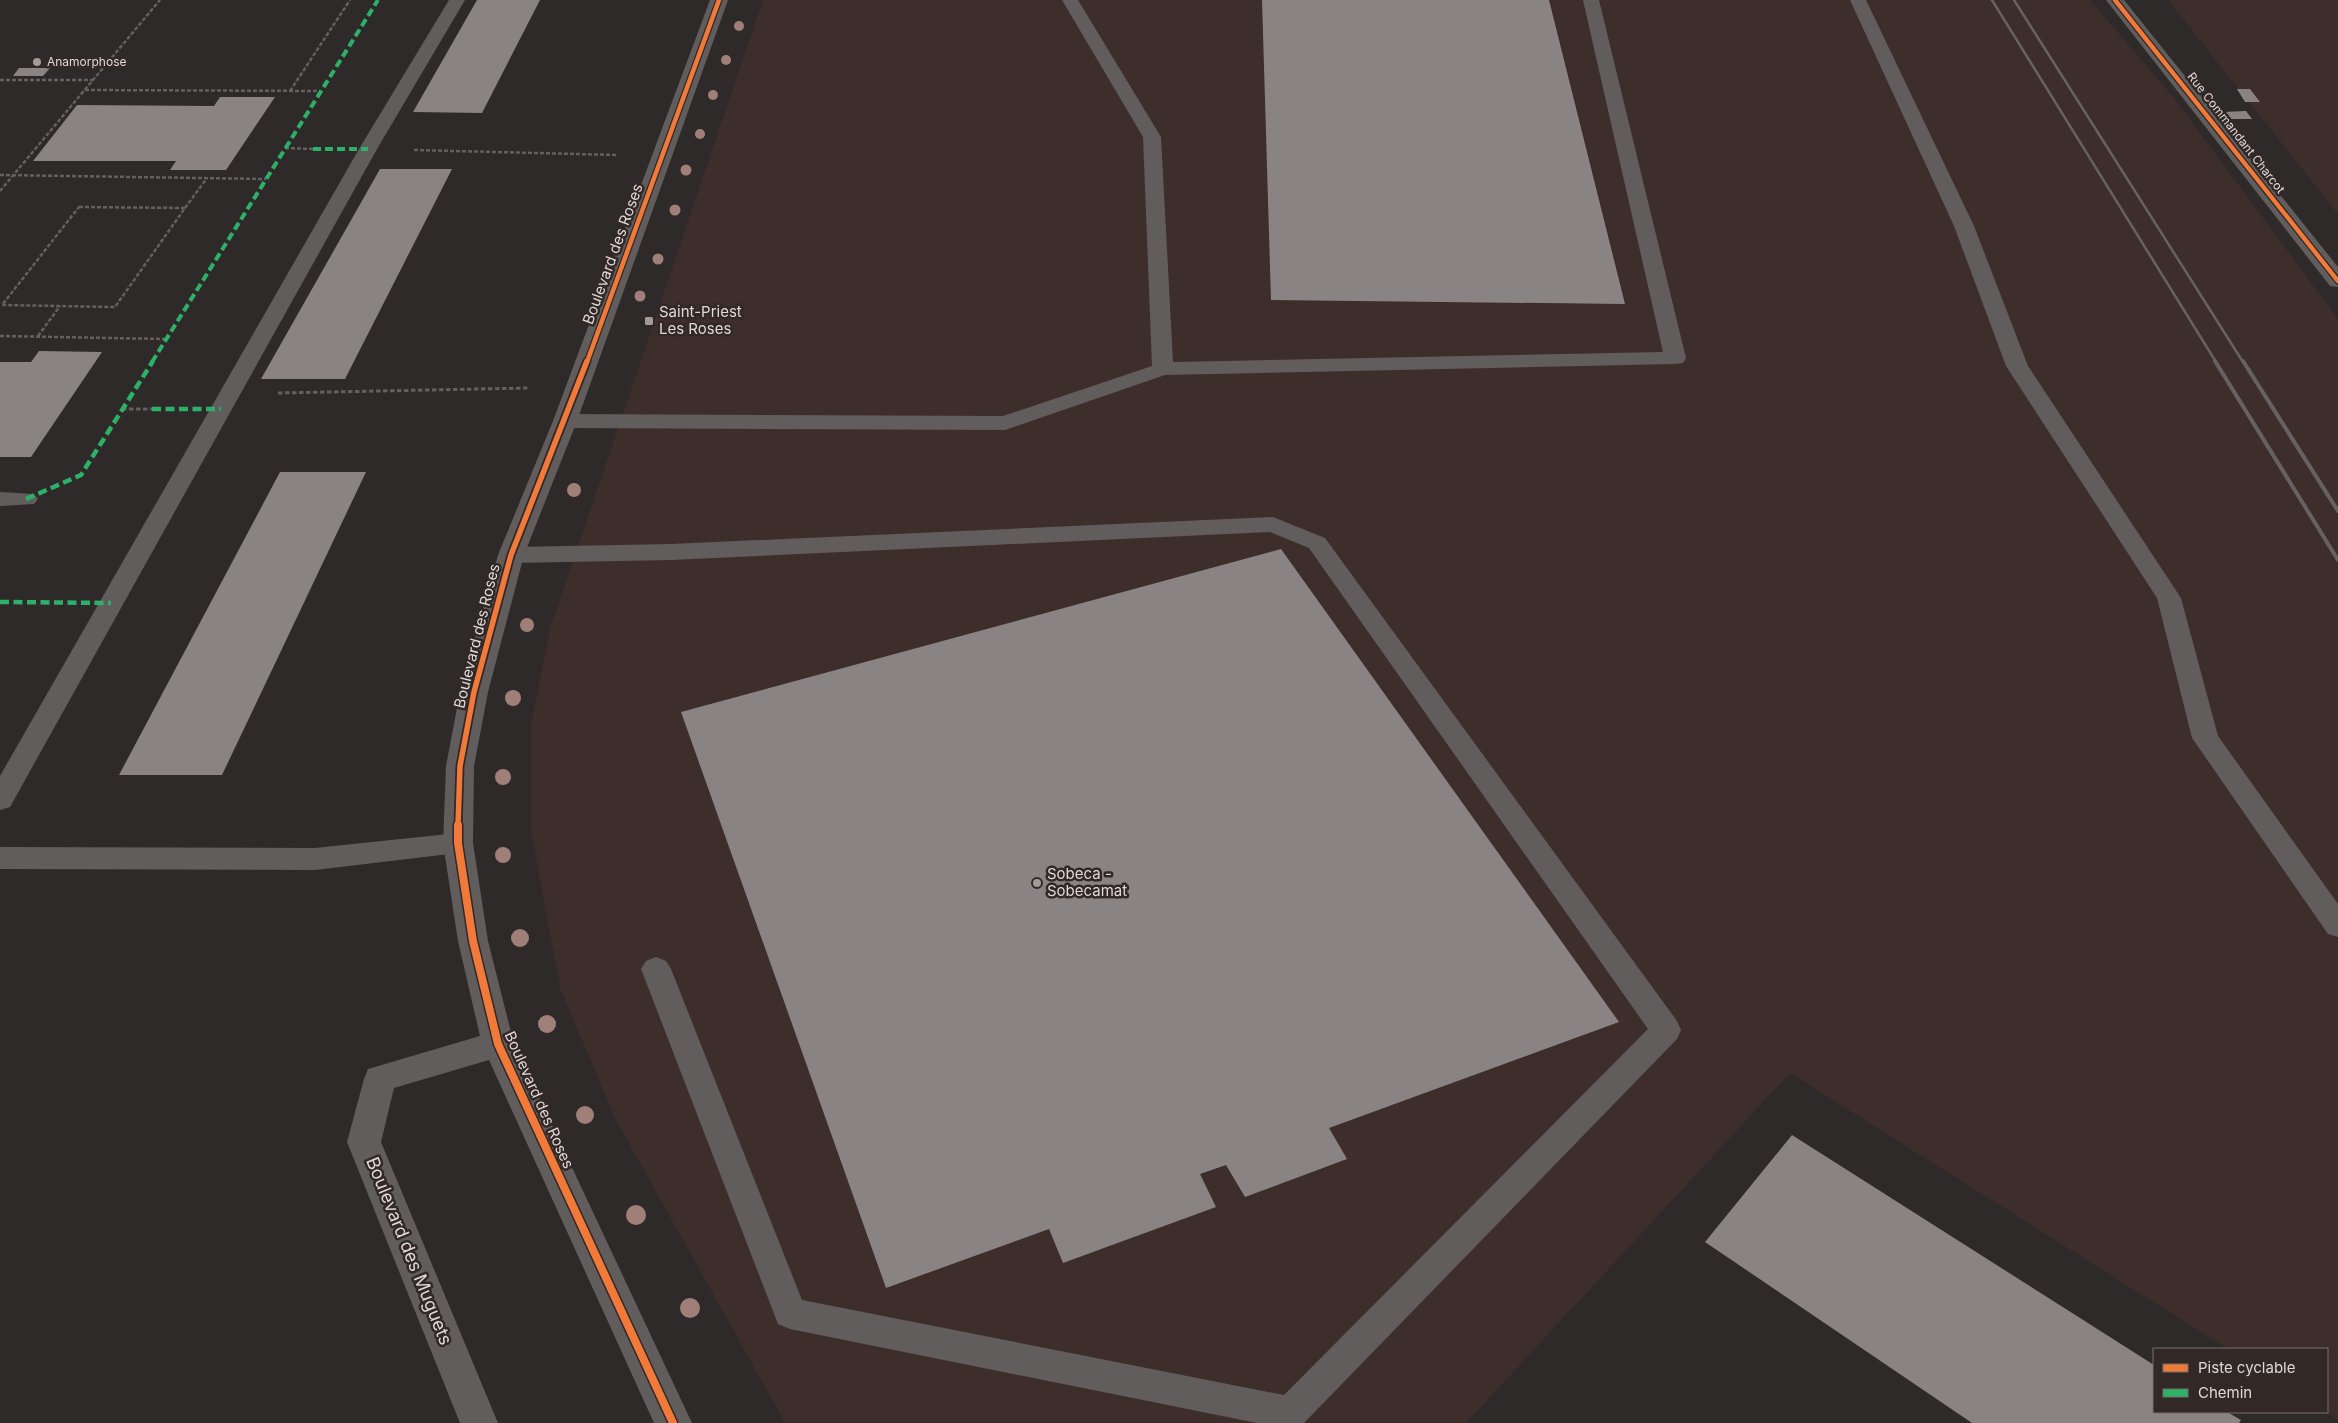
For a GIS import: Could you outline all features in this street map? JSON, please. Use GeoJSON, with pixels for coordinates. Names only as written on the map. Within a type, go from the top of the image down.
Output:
{"type":"FeatureCollection","features":[{"type":"Feature","properties":{"kind":"street","name":"Boulevard des Roses"},"geometry":{"type":"LineString","coordinates":[[673,1423],[498,1044],[473,941],[458,843],[460,766],[474,692],[511,555],[565,422],[719,0]]}},
{"type":"Feature","properties":{"kind":"street","name":"Rue Commandant Charcot"},"geometry":{"type":"LineString","coordinates":[[2115,0],[2338,281]]}},
{"type":"Feature","properties":{"kind":"street","name":"Boulevard des Muguets"},"geometry":{"type":"LineString","coordinates":[[479,1423],[364,1142],[380,1079],[498,1044]]}},
{"type":"Feature","properties":{"kind":"lane"},"geometry":{"type":"LineString","coordinates":[[0,800],[368,149],[457,0]]}},
{"type":"Feature","properties":{"kind":"lane"},"geometry":{"type":"LineString","coordinates":[[1070,0],[1152,137],[1163,369]]}},
{"type":"Feature","properties":{"kind":"lane"},"geometry":{"type":"LineString","coordinates":[[565,422],[1005,423],[1163,369],[1675,358],[1591,0]]}},
{"type":"Feature","properties":{"kind":"lane"},"geometry":{"type":"LineString","coordinates":[[1858,0],[1964,226],[2017,366],[2169,598],[2205,738],[2338,926]]}},
{"type":"Feature","properties":{"kind":"lane"},"geometry":{"type":"LineString","coordinates":[[0,499],[26,499]]}},
{"type":"Feature","properties":{"kind":"lane"},"geometry":{"type":"LineString","coordinates":[[511,555],[672,552],[1273,524],[1317,543],[1666,1030],[1283,1418],[790,1313],[656,969]]}},
{"type":"Feature","properties":{"kind":"lane"},"geometry":{"type":"LineString","coordinates":[[0,858],[315,859],[458,843]]}},
{"type":"Feature","properties":{"kind":"path"},"geometry":{"type":"LineString","coordinates":[[0,191],[16,175],[160,0]]}},
{"type":"Feature","properties":{"kind":"path"},"geometry":{"type":"LineString","coordinates":[[290,91],[350,0]]}},
{"type":"Feature","properties":{"kind":"path"},"geometry":{"type":"LineString","coordinates":[[0,80],[94,80]]}},
{"type":"Feature","properties":{"kind":"path"},"geometry":{"type":"LineString","coordinates":[[85,90],[321,91]]}},
{"type":"Feature","properties":{"kind":"path"},"geometry":{"type":"LineString","coordinates":[[285,148],[313,149]]}},
{"type":"Feature","properties":{"kind":"path"},"geometry":{"type":"LineString","coordinates":[[368,149],[661,157]]}},
{"type":"Feature","properties":{"kind":"path"},"geometry":{"type":"LineString","coordinates":[[0,175],[266,179]]}},
{"type":"Feature","properties":{"kind":"path"},"geometry":{"type":"LineString","coordinates":[[185,208],[79,206],[2,305],[115,307],[208,178]]}},
{"type":"Feature","properties":{"kind":"path"},"geometry":{"type":"LineString","coordinates":[[37,337],[60,306]]}},
{"type":"Feature","properties":{"kind":"path"},"geometry":{"type":"LineString","coordinates":[[0,336],[166,339]]}},
{"type":"Feature","properties":{"kind":"path"},"geometry":{"type":"LineString","coordinates":[[230,394],[518,389],[579,381]]}},
{"type":"Feature","properties":{"kind":"path"},"geometry":{"type":"LineString","coordinates":[[122,409],[152,409]]}},
{"type":"Feature","properties":{"kind":"shaded area"},"geometry":{"type":"Polygon","coordinates":[[[763,0],[2090,0],[2174,98],[2338,319],[2338,1420],[2328,1413],[2328,1348],[2226,1348],[1790,1073],[1466,1423],[785,1423],[615,1118],[560,988],[531,831],[531,724],[550,629],[763,0]]]}},
{"type":"Feature","properties":{"kind":"shaded area"},"geometry":{"type":"Polygon","coordinates":[[[2168,0],[2338,0],[2338,214],[2168,0]]]}},
{"type":"Feature","properties":{"kind":"building"},"geometry":{"type":"Polygon","coordinates":[[[477,0],[540,0],[482,113],[413,112],[477,0]]]}},
{"type":"Feature","properties":{"kind":"building"},"geometry":{"type":"Polygon","coordinates":[[[1262,0],[1549,0],[1625,304],[1271,300],[1262,0]]]}},
{"type":"Feature","properties":{"kind":"building"},"geometry":{"type":"Polygon","coordinates":[[[19,68],[50,68],[43,76],[13,76],[19,68]]]}},
{"type":"Feature","properties":{"kind":"building"},"geometry":{"type":"Polygon","coordinates":[[[2237,89],[2250,89],[2260,102],[2245,102],[2237,89]]]}},
{"type":"Feature","properties":{"kind":"building"},"geometry":{"type":"Polygon","coordinates":[[[220,97],[275,97],[226,170],[170,170],[176,161],[33,161],[77,105],[214,106],[220,97]]]}},
{"type":"Feature","properties":{"kind":"building"},"geometry":{"type":"Polygon","coordinates":[[[2246,111],[2252,119],[2228,119],[2223,112],[2246,111]]]}},
{"type":"Feature","properties":{"kind":"building"},"geometry":{"type":"Polygon","coordinates":[[[380,169],[452,169],[345,379],[261,379],[380,169]]]}},
{"type":"Feature","properties":{"kind":"building"},"geometry":{"type":"Polygon","coordinates":[[[39,351],[102,352],[31,457],[0,457],[0,362],[31,362],[39,351]]]}},
{"type":"Feature","properties":{"kind":"building"},"geometry":{"type":"Polygon","coordinates":[[[280,472],[366,472],[222,775],[119,775],[280,472]]]}},
{"type":"Feature","properties":{"kind":"building"},"geometry":{"type":"Polygon","coordinates":[[[1281,549],[1619,1022],[1329,1128],[1347,1159],[1245,1197],[1226,1165],[1200,1174],[1216,1207],[1063,1263],[1049,1229],[886,1288],[681,712],[1281,549]]]}},
{"type":"Feature","properties":{"kind":"building"},"geometry":{"type":"Polygon","coordinates":[[[1792,1135],[2153,1364],[2153,1413],[2229,1413],[2241,1420],[2239,1423],[1972,1423],[1705,1242],[1792,1135]]]}},
{"type":"Feature","properties":{"kind":"railway"},"geometry":{"type":"LineString","coordinates":[[1992,0],[2216,362]]}},
{"type":"Feature","properties":{"kind":"railway"},"geometry":{"type":"LineString","coordinates":[[2014,0],[2243,362]]}},
{"type":"Feature","properties":{"kind":"railway"},"geometry":{"type":"LineString","coordinates":[[2215,361],[2338,560]]}},
{"type":"Feature","properties":{"kind":"railway"},"geometry":{"type":"LineString","coordinates":[[2243,361],[2338,511]]}},
{"type":"Feature","properties":{"kind":"marked path"},"geometry":{"type":"LineString","coordinates":[[26,499],[81,475],[378,0]]}},
{"type":"Feature","properties":{"kind":"marked path"},"geometry":{"type":"LineString","coordinates":[[313,149],[368,149]]}},
{"type":"Feature","properties":{"kind":"marked path"},"geometry":{"type":"LineString","coordinates":[[152,409],[221,409]]}},
{"type":"Feature","properties":{"kind":"marked path"},"geometry":{"type":"LineString","coordinates":[[0,602],[111,603]]}},
{"type":"Feature","properties":{"kind":"cycle path"},"geometry":{"type":"LineString","coordinates":[[673,1423],[498,1044],[473,941],[458,843],[460,766],[474,692],[511,555],[565,421],[719,0]]}},
{"type":"Feature","properties":{"kind":"cycle path"},"geometry":{"type":"LineString","coordinates":[[2115,0],[2338,281]]}},
{"type":"Feature","properties":{"kind":"place","name":"Anamorphose"},"geometry":{"type":"Point","coordinates":[37,62]}},
{"type":"Feature","properties":{"kind":"place","name":"Saint-Priest Les Roses"},"geometry":{"type":"Point","coordinates":[649,321]}},
{"type":"Feature","properties":{"kind":"place","name":"Sobeca - Sobecamat"},"geometry":{"type":"Point","coordinates":[1037,883]}}]}
